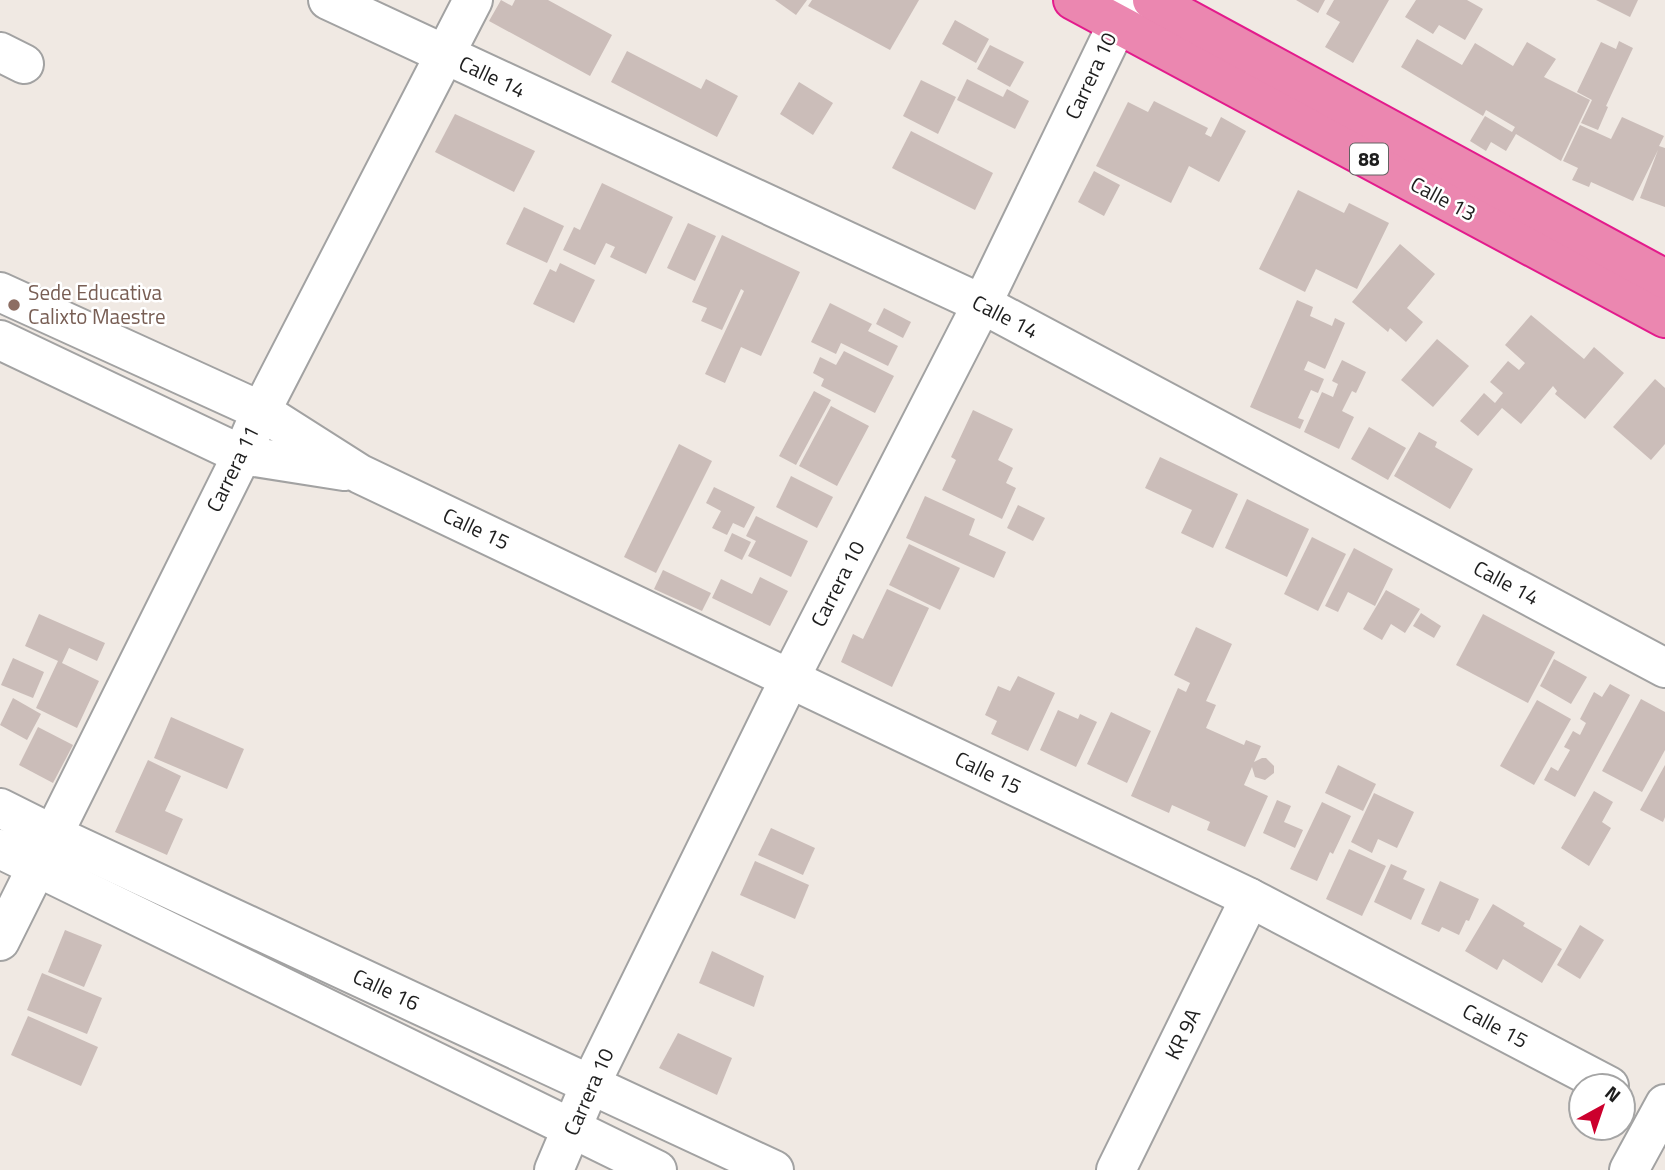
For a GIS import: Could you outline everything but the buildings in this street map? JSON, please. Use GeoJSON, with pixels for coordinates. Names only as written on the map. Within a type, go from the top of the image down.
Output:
{"type":"FeatureCollection","features":[{"type":"Feature","properties":{"kind":"highway","name":"Calle 13"},"geometry":{"type":"LineString","coordinates":[[1073,0],[1122,12],[1665,318]]}},
{"type":"Feature","properties":{"kind":"highway","name":"Calle 13"},"geometry":{"type":"LineString","coordinates":[[1152,0],[1665,279]]}},
{"type":"Feature","properties":{"kind":"street","name":"Calle 14"},"geometry":{"type":"LineString","coordinates":[[328,0],[982,304],[1665,668]]}},
{"type":"Feature","properties":{"kind":"street","name":"Carrera 11"},"geometry":{"type":"LineString","coordinates":[[0,941],[261,411],[472,0]]}},
{"type":"Feature","properties":{"kind":"street","name":"Carrera 10"},"geometry":{"type":"LineString","coordinates":[[554,1170],[590,1085],[790,678],[982,304],[1122,12]]}},
{"type":"Feature","properties":{"kind":"street","name":"Calle 15"},"geometry":{"type":"LineString","coordinates":[[0,292],[261,411],[360,474],[1250,898],[1582,1072]]}},
{"type":"Feature","properties":{"kind":"street","name":"Calle 15"},"geometry":{"type":"LineString","coordinates":[[0,340],[242,454],[360,474]]}},
{"type":"Feature","properties":{"kind":"street","name":"Calle 16"},"geometry":{"type":"LineString","coordinates":[[0,808],[44,851],[572,1130],[657,1170]]}},
{"type":"Feature","properties":{"kind":"street","name":"Calle 16"},"geometry":{"type":"LineString","coordinates":[[0,849],[44,851],[590,1085],[774,1170]]}},
{"type":"Feature","properties":{"kind":"street","name":"KR 9A"},"geometry":{"type":"LineString","coordinates":[[1116,1170],[1250,898]]}},
{"type":"Feature","properties":{"kind":"street"},"geometry":{"type":"LineString","coordinates":[[1629,1170],[1664,1113],[1637,1100]]}},
{"type":"Feature","properties":{"kind":"place","name":"Sede Educativa Calixto Maestre"},"geometry":{"type":"Point","coordinates":[14,305]}}]}
